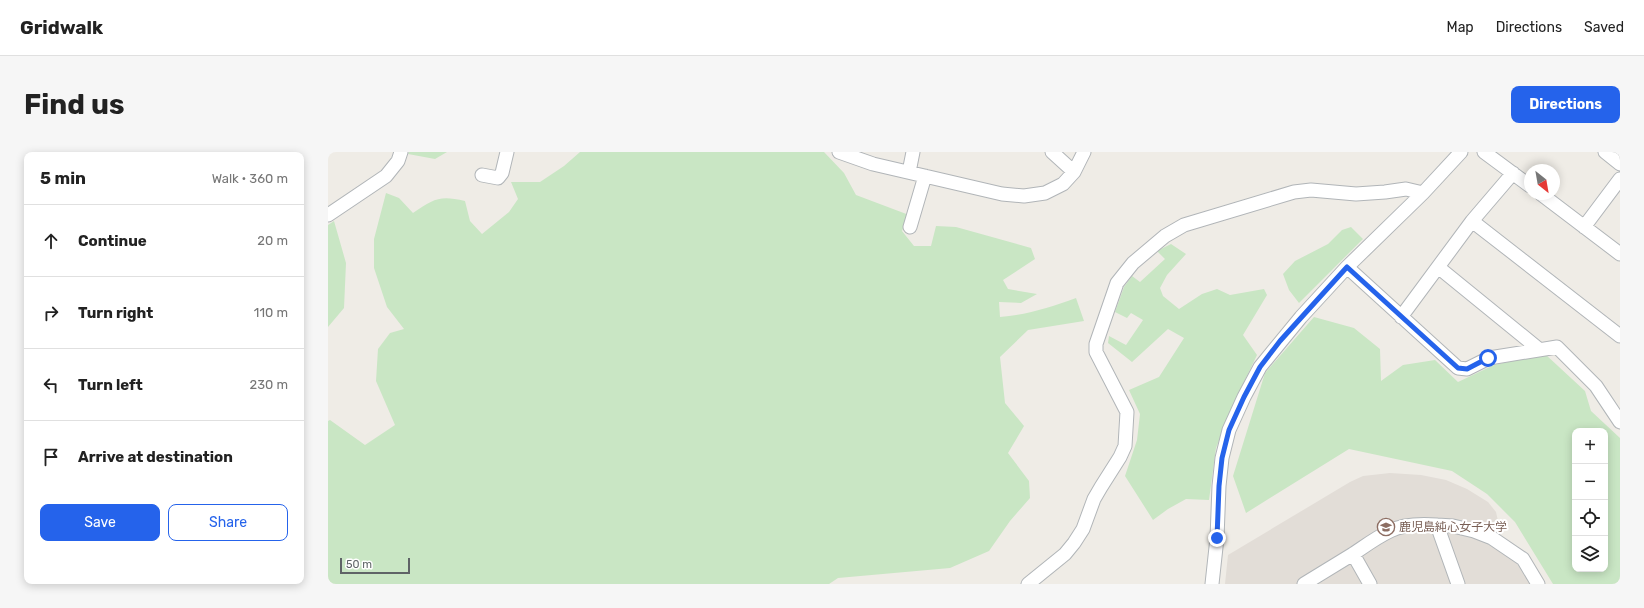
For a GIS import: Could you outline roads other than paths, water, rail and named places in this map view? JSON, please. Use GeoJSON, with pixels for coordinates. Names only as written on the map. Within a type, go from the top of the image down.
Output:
{"type":"FeatureCollection","features":[{"type":"Feature","properties":{"kind":"street"},"geometry":{"type":"LineString","coordinates":[[328,215],[386,176],[398,161],[401,152]]}},
{"type":"Feature","properties":{"kind":"street"},"geometry":{"type":"LineString","coordinates":[[482,175],[498,178],[502,173],[507,152]]}},
{"type":"Feature","properties":{"kind":"street"},"geometry":{"type":"LineString","coordinates":[[839,152],[873,164],[1002,194],[1024,196],[1045,193],[1063,184],[1074,172],[1084,152]]}},
{"type":"Feature","properties":{"kind":"street"},"geometry":{"type":"LineString","coordinates":[[909,172],[913,152]]}},
{"type":"Feature","properties":{"kind":"street"},"geometry":{"type":"LineString","coordinates":[[1052,152],[1074,172]]}},
{"type":"Feature","properties":{"kind":"street"},"geometry":{"type":"LineString","coordinates":[[1212,584],[1217,538],[1219,486],[1222,458],[1229,430],[1260,367],[1301,317],[1347,267],[1423,193],[1461,152]]}},
{"type":"Feature","properties":{"kind":"street"},"geometry":{"type":"LineString","coordinates":[[1484,152],[1524,181]]}},
{"type":"Feature","properties":{"kind":"street"},"geometry":{"type":"LineString","coordinates":[[1605,152],[1620,164]]}},
{"type":"Feature","properties":{"kind":"street"},"geometry":{"type":"LineString","coordinates":[[1401,317],[1472,222],[1513,173]]}},
{"type":"Feature","properties":{"kind":"street"},"geometry":{"type":"LineString","coordinates":[[910,227],[925,176]]}},
{"type":"Feature","properties":{"kind":"street"},"geometry":{"type":"LineString","coordinates":[[1584,227],[1620,179]]}},
{"type":"Feature","properties":{"kind":"street"},"geometry":{"type":"LineString","coordinates":[[1028,584],[1065,554],[1074,543],[1083,529],[1094,499],[1120,457],[1125,446],[1127,412],[1096,352],[1096,344],[1117,283],[1132,263],[1164,236],[1184,225],[1294,192],[1311,190],[1356,194],[1406,189],[1423,193]]}},
{"type":"Feature","properties":{"kind":"street"},"geometry":{"type":"LineString","coordinates":[[1549,200],[1620,254]]}},
{"type":"Feature","properties":{"kind":"street"},"geometry":{"type":"LineString","coordinates":[[1472,222],[1620,336]]}},
{"type":"Feature","properties":{"kind":"street"},"geometry":{"type":"LineString","coordinates":[[1347,267],[1458,368],[1467,369],[1488,358],[1557,347],[1596,386],[1620,422]]}},
{"type":"Feature","properties":{"kind":"street"},"geometry":{"type":"LineString","coordinates":[[1438,267],[1540,350]]}},
{"type":"Feature","properties":{"kind":"street"},"geometry":{"type":"LineString","coordinates":[[1304,584],[1391,530],[1406,526],[1428,524],[1452,526],[1474,531],[1492,538],[1523,559],[1538,584]]}},
{"type":"Feature","properties":{"kind":"street"},"geometry":{"type":"LineString","coordinates":[[1437,525],[1458,584]]}},
{"type":"Feature","properties":{"kind":"street"},"geometry":{"type":"LineString","coordinates":[[1353,554],[1370,584]]}},
{"type":"Feature","properties":{"kind":"place","name":"鹿児島純心女子大学"},"geometry":{"type":"Point","coordinates":[1386,527]}}]}
